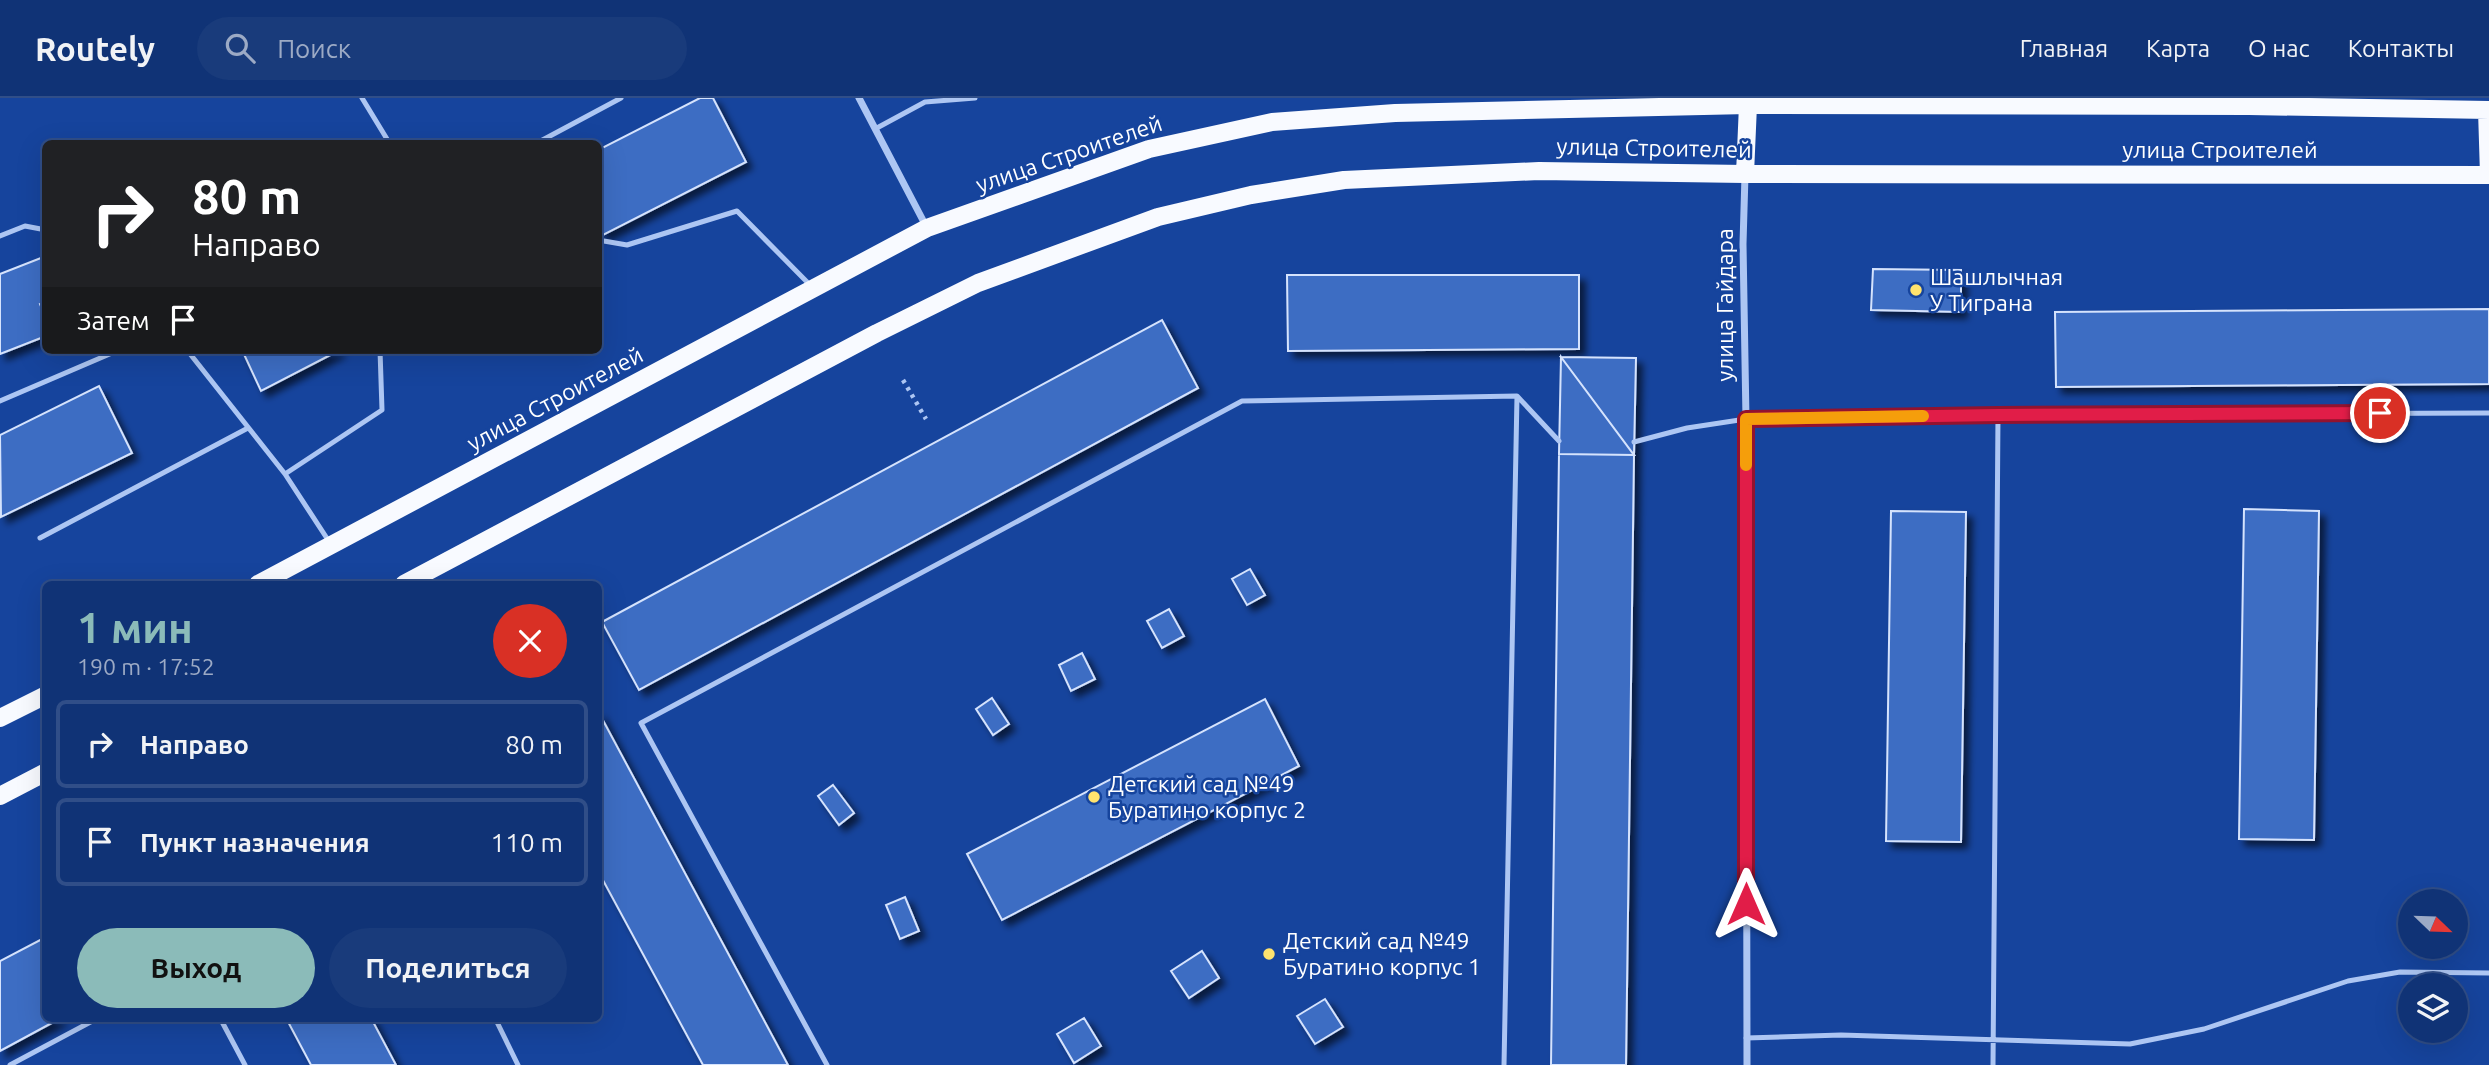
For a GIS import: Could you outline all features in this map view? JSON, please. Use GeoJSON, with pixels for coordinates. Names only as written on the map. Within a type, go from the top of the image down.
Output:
{"type":"FeatureCollection","features":[{"type":"Feature","properties":{"kind":"main road","name":"улица Строителей"},"geometry":{"type":"LineString","coordinates":[[281,579],[332,546],[927,228],[1150,149],[1272,122],[1395,113],[1804,102],[2249,102],[2488,106]]}},
{"type":"Feature","properties":{"kind":"main road"},"geometry":{"type":"LineString","coordinates":[[1745,174],[1748,105]]}},
{"type":"Feature","properties":{"kind":"main road"},"geometry":{"type":"LineString","coordinates":[[2488,106],[2489,175]]}},
{"type":"Feature","properties":{"kind":"main road","name":"улица Строителей"},"geometry":{"type":"LineString","coordinates":[[410,581],[978,282],[1158,217],[1251,195],[1344,180],[1539,171],[1745,174],[2489,175]]}},
{"type":"Feature","properties":{"kind":"main road"},"geometry":{"type":"LineString","coordinates":[[0,718],[42,697]]}},
{"type":"Feature","properties":{"kind":"main road"},"geometry":{"type":"LineString","coordinates":[[0,796],[42,774]]}},
{"type":"Feature","properties":{"kind":"street"},"geometry":{"type":"LineString","coordinates":[[859,98],[927,228]]}},
{"type":"Feature","properties":{"kind":"street","name":"улица Гайдара"},"geometry":{"type":"LineString","coordinates":[[1745,174],[1746,1065]]}},
{"type":"Feature","properties":{"kind":"lane"},"geometry":{"type":"LineString","coordinates":[[362,98],[388,140]]}},
{"type":"Feature","properties":{"kind":"lane"},"geometry":{"type":"LineString","coordinates":[[543,140],[621,98]]}},
{"type":"Feature","properties":{"kind":"lane"},"geometry":{"type":"LineString","coordinates":[[875,129],[925,102],[975,98]]}},
{"type":"Feature","properties":{"kind":"lane"},"geometry":{"type":"LineString","coordinates":[[602,241],[627,245],[737,211],[814,289]]}},
{"type":"Feature","properties":{"kind":"lane"},"geometry":{"type":"LineString","coordinates":[[0,236],[25,226],[42,229]]}},
{"type":"Feature","properties":{"kind":"lane"},"geometry":{"type":"LineString","coordinates":[[0,401],[110,354]]}},
{"type":"Feature","properties":{"kind":"lane"},"geometry":{"type":"LineString","coordinates":[[190,354],[285,474],[332,546]]}},
{"type":"Feature","properties":{"kind":"lane"},"geometry":{"type":"LineString","coordinates":[[285,474],[382,410],[380,354]]}},
{"type":"Feature","properties":{"kind":"lane"},"geometry":{"type":"LineString","coordinates":[[1504,1065],[1517,396]]}},
{"type":"Feature","properties":{"kind":"lane"},"geometry":{"type":"LineString","coordinates":[[827,1065],[641,723],[1241,401],[1517,396],[1559,441]]}},
{"type":"Feature","properties":{"kind":"lane"},"geometry":{"type":"LineString","coordinates":[[1634,442],[1687,428],[1746,419],[2489,413]]}},
{"type":"Feature","properties":{"kind":"lane"},"geometry":{"type":"LineString","coordinates":[[1993,1065],[1998,415]]}},
{"type":"Feature","properties":{"kind":"lane"},"geometry":{"type":"LineString","coordinates":[[40,538],[248,428]]}},
{"type":"Feature","properties":{"kind":"lane"},"geometry":{"type":"LineString","coordinates":[[1746,1038],[1841,1035],[2130,1044],[2204,1029],[2348,981],[2400,972],[2489,973]]}},
{"type":"Feature","properties":{"kind":"lane"},"geometry":{"type":"LineString","coordinates":[[10,1065],[91,1022]]}},
{"type":"Feature","properties":{"kind":"lane"},"geometry":{"type":"LineString","coordinates":[[221,1022],[245,1065]]}},
{"type":"Feature","properties":{"kind":"lane"},"geometry":{"type":"LineString","coordinates":[[497,1022],[518,1065]]}},
{"type":"Feature","properties":{"kind":"path"},"geometry":{"type":"LineString","coordinates":[[903,380],[926,419]]}},
{"type":"Feature","properties":{"kind":"building"},"geometry":{"type":"Polygon","coordinates":[[[700,98],[713,98],[746,162],[603,235],[602,148],[700,98]]]}},
{"type":"Feature","properties":{"kind":"building"},"geometry":{"type":"Polygon","coordinates":[[[42,258],[42,338],[0,354],[0,274],[42,258]]]}},
{"type":"Feature","properties":{"kind":"building","name":"Шашлычная У Тиграна"},"geometry":{"type":"Polygon","coordinates":[[[1873,269],[1961,270],[1961,312],[1871,310],[1873,269]]]}},
{"type":"Feature","properties":{"kind":"building"},"geometry":{"type":"Polygon","coordinates":[[[1287,275],[1579,275],[1579,349],[1288,351],[1287,275]]]}},
{"type":"Feature","properties":{"kind":"building"},"geometry":{"type":"Polygon","coordinates":[[[2489,309],[2489,384],[2056,387],[2055,312],[2489,309]]]}},
{"type":"Feature","properties":{"kind":"building"},"geometry":{"type":"Polygon","coordinates":[[[1162,320],[1198,388],[639,690],[602,622],[1162,320]]]}},
{"type":"Feature","properties":{"kind":"building"},"geometry":{"type":"Polygon","coordinates":[[[244,354],[332,354],[261,391],[244,354]]]}},
{"type":"Feature","properties":{"kind":"building"},"geometry":{"type":"Polygon","coordinates":[[[1561,357],[1636,358],[1634,455],[1561,357]]]}},
{"type":"Feature","properties":{"kind":"building"},"geometry":{"type":"Polygon","coordinates":[[[1561,357],[1634,455],[1559,454],[1561,357]]]}},
{"type":"Feature","properties":{"kind":"building"},"geometry":{"type":"Polygon","coordinates":[[[99,386],[132,453],[1,517],[0,435],[99,386]]]}},
{"type":"Feature","properties":{"kind":"building"},"geometry":{"type":"Polygon","coordinates":[[[1559,454],[1634,455],[1626,1065],[1551,1065],[1559,454]]]}},
{"type":"Feature","properties":{"kind":"building"},"geometry":{"type":"Polygon","coordinates":[[[2244,509],[2319,511],[2314,840],[2239,839],[2244,509]]]}},
{"type":"Feature","properties":{"kind":"building"},"geometry":{"type":"Polygon","coordinates":[[[1891,511],[1966,512],[1961,842],[1886,841],[1891,511]]]}},
{"type":"Feature","properties":{"kind":"building"},"geometry":{"type":"Polygon","coordinates":[[[1250,569],[1265,595],[1247,605],[1232,579],[1250,569]]]}},
{"type":"Feature","properties":{"kind":"building"},"geometry":{"type":"Polygon","coordinates":[[[1169,609],[1184,636],[1162,648],[1147,621],[1169,609]]]}},
{"type":"Feature","properties":{"kind":"building"},"geometry":{"type":"Polygon","coordinates":[[[1082,653],[1095,679],[1071,691],[1059,665],[1082,653]]]}},
{"type":"Feature","properties":{"kind":"building"},"geometry":{"type":"Polygon","coordinates":[[[992,698],[1009,724],[993,735],[976,709],[992,698]]]}},
{"type":"Feature","properties":{"kind":"building"},"geometry":{"type":"Polygon","coordinates":[[[1265,699],[1299,766],[1002,920],[967,854],[1265,699]]]}},
{"type":"Feature","properties":{"kind":"building"},"geometry":{"type":"Polygon","coordinates":[[[602,718],[788,1065],[703,1065],[602,878],[602,718]]]}},
{"type":"Feature","properties":{"kind":"building"},"geometry":{"type":"Polygon","coordinates":[[[833,785],[854,813],[839,825],[818,796],[833,785]]]}},
{"type":"Feature","properties":{"kind":"building"},"geometry":{"type":"Polygon","coordinates":[[[905,897],[919,931],[900,939],[886,905],[905,897]]]}},
{"type":"Feature","properties":{"kind":"building"},"geometry":{"type":"Polygon","coordinates":[[[42,939],[42,1022],[54,1022],[0,1051],[0,961],[42,939]]]}},
{"type":"Feature","properties":{"kind":"building"},"geometry":{"type":"Polygon","coordinates":[[[1202,951],[1219,978],[1189,998],[1171,971],[1202,951]]]}},
{"type":"Feature","properties":{"kind":"building"},"geometry":{"type":"Polygon","coordinates":[[[1325,999],[1343,1027],[1315,1044],[1297,1016],[1325,999]]]}},
{"type":"Feature","properties":{"kind":"building"},"geometry":{"type":"Polygon","coordinates":[[[1084,1018],[1101,1046],[1074,1063],[1057,1034],[1084,1018]]]}},
{"type":"Feature","properties":{"kind":"building"},"geometry":{"type":"Polygon","coordinates":[[[288,1022],[373,1022],[396,1065],[311,1065],[288,1022]]]}},
{"type":"Feature","properties":{"kind":"slow traffic"},"geometry":{"type":"LineString","coordinates":[[1746,465],[1746,419],[1923,416]]}},
{"type":"Feature","properties":{"kind":"place","name":"Шашлычная У Тиграна"},"geometry":{"type":"Point","coordinates":[1916,290]}},
{"type":"Feature","properties":{"kind":"place","name":"Детский сад №49 Буратино корпус 2"},"geometry":{"type":"Point","coordinates":[1094,797]}},
{"type":"Feature","properties":{"kind":"place","name":"Детский сад №49 Буратино корпус 1"},"geometry":{"type":"Point","coordinates":[1269,954]}},
{"type":"Feature","properties":{"kind":"route"},"geometry":{"type":"LineString","coordinates":[[1746,904],[1746,419],[2380,413]]}}]}
